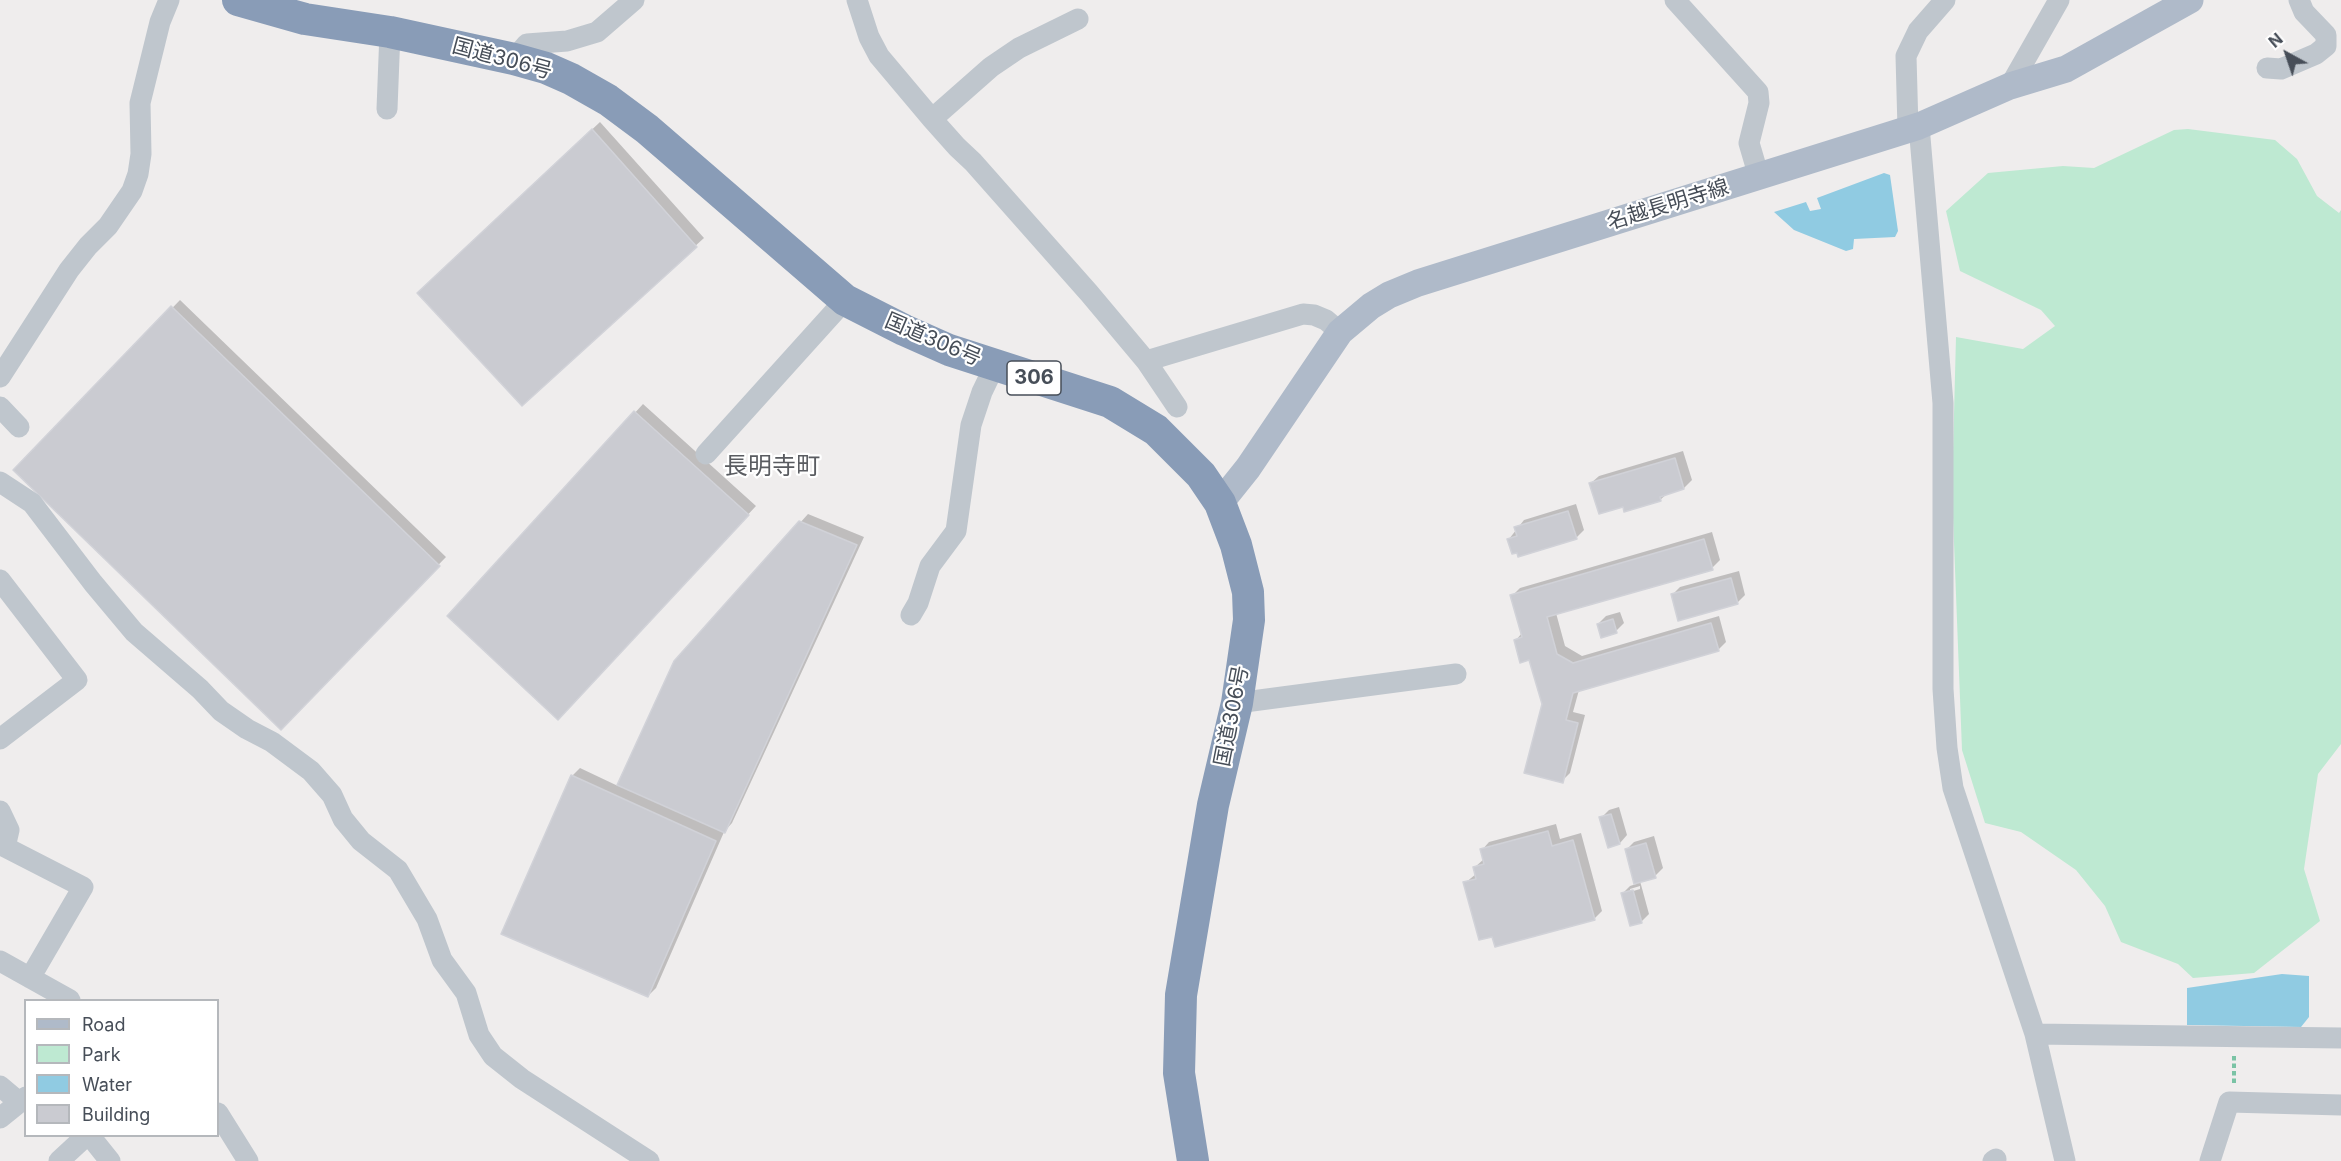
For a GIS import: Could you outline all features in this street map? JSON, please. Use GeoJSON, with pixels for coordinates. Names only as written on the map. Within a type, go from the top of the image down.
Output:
{"type":"FeatureCollection","features":[{"type":"Feature","properties":{"kind":"highway","name":"国道306号"},"geometry":{"type":"LineString","coordinates":[[238,0],[305,19],[390,32],[514,59],[554,71],[608,100],[647,129],[845,300],[940,346],[1110,402],[1156,430],[1201,475],[1220,503],[1236,545],[1248,592],[1249,620],[1238,703],[1213,805],[1181,995],[1179,1073],[1193,1161]]}},
{"type":"Feature","properties":{"kind":"main road","name":"名越長明寺線"},"geometry":{"type":"LineString","coordinates":[[1220,503],[1248,468],[1340,332],[1371,306],[1418,283],[1913,128],[2010,86],[2066,69],[2190,0]]}},
{"type":"Feature","properties":{"kind":"street"},"geometry":{"type":"LineString","coordinates":[[0,377],[69,270],[108,226],[132,191],[138,174],[141,154],[141,103],[160,22],[169,0]]}},
{"type":"Feature","properties":{"kind":"street"},"geometry":{"type":"LineString","coordinates":[[514,59],[527,44],[567,41],[597,32],[634,0]]}},
{"type":"Feature","properties":{"kind":"street"},"geometry":{"type":"LineString","coordinates":[[857,0],[869,37],[879,56],[1146,360],[1177,406]]}},
{"type":"Feature","properties":{"kind":"street"},"geometry":{"type":"LineString","coordinates":[[1675,0],[1758,92],[1760,103],[1749,143],[1759,177]]}},
{"type":"Feature","properties":{"kind":"street"},"geometry":{"type":"LineString","coordinates":[[1945,0],[1918,32],[1906,56],[1943,403],[1943,689],[1947,748],[1953,788],[2035,1034],[2065,1161]]}},
{"type":"Feature","properties":{"kind":"street"},"geometry":{"type":"LineString","coordinates":[[2010,86],[2059,0]]}},
{"type":"Feature","properties":{"kind":"street"},"geometry":{"type":"LineString","coordinates":[[2267,68],[2281,69],[2316,54],[2326,46],[2326,34],[2304,12],[2299,0]]}},
{"type":"Feature","properties":{"kind":"street"},"geometry":{"type":"LineString","coordinates":[[932,119],[991,67],[1019,48],[1078,19]]}},
{"type":"Feature","properties":{"kind":"street"},"geometry":{"type":"LineString","coordinates":[[387,109],[390,32]]}},
{"type":"Feature","properties":{"kind":"street"},"geometry":{"type":"LineString","coordinates":[[706,454],[845,300]]}},
{"type":"Feature","properties":{"kind":"street"},"geometry":{"type":"LineString","coordinates":[[1146,360],[1303,314],[1314,315],[1326,320],[1340,332]]}},
{"type":"Feature","properties":{"kind":"street"},"geometry":{"type":"LineString","coordinates":[[911,615],[918,603],[930,566],[956,531],[971,425],[982,392],[995,365]]}},
{"type":"Feature","properties":{"kind":"street"},"geometry":{"type":"LineString","coordinates":[[0,407],[19,427]]}},
{"type":"Feature","properties":{"kind":"street"},"geometry":{"type":"LineString","coordinates":[[0,482],[32,503],[134,632],[200,689],[221,711],[247,729],[273,742],[311,771],[332,795],[343,819],[361,841],[398,870],[427,919],[442,960],[466,993],[479,1035],[493,1056],[522,1079],[649,1161]]}},
{"type":"Feature","properties":{"kind":"street"},"geometry":{"type":"LineString","coordinates":[[0,580],[77,680],[0,739]]}},
{"type":"Feature","properties":{"kind":"street"},"geometry":{"type":"LineString","coordinates":[[1238,703],[1456,674]]}},
{"type":"Feature","properties":{"kind":"street"},"geometry":{"type":"LineString","coordinates":[[0,811],[9,830],[5,848],[83,887],[30,978]]}},
{"type":"Feature","properties":{"kind":"street"},"geometry":{"type":"LineString","coordinates":[[0,961],[68,999]]}},
{"type":"Feature","properties":{"kind":"street"},"geometry":{"type":"LineString","coordinates":[[2035,1034],[2341,1038]]}},
{"type":"Feature","properties":{"kind":"street"},"geometry":{"type":"LineString","coordinates":[[0,1086],[22,1099],[0,1118]]}},
{"type":"Feature","properties":{"kind":"street"},"geometry":{"type":"LineString","coordinates":[[2210,1161],[2229,1102],[2341,1105]]}},
{"type":"Feature","properties":{"kind":"street"},"geometry":{"type":"LineString","coordinates":[[219,1115],[248,1161]]}},
{"type":"Feature","properties":{"kind":"street"},"geometry":{"type":"LineString","coordinates":[[58,1161],[87,1137]]}},
{"type":"Feature","properties":{"kind":"street"},"geometry":{"type":"LineString","coordinates":[[89,1137],[110,1161]]}},
{"type":"Feature","properties":{"kind":"path"},"geometry":{"type":"LineString","coordinates":[[2234,1036],[2234,1102]]}},
{"type":"Feature","properties":{"kind":"green space"},"geometry":{"type":"Polygon","coordinates":[[[2188,129],[2275,140],[2297,159],[2317,196],[2339,213],[2341,210],[2341,744],[2318,774],[2304,869],[2320,921],[2254,973],[2193,978],[2178,964],[2121,942],[2105,906],[2076,870],[2021,832],[1985,823],[1962,750],[1952,491],[1956,337],[2023,349],[2055,326],[2041,310],[1960,271],[1946,211],[1988,173],[2063,166],[2094,168],[2174,130],[2188,129]]]}},
{"type":"Feature","properties":{"kind":"water"},"geometry":{"type":"Polygon","coordinates":[[[1884,173],[1890,175],[1898,231],[1895,237],[1854,239],[1853,249],[1846,251],[1794,230],[1774,212],[1806,202],[1810,211],[1821,209],[1817,198],[1884,173]]]}},
{"type":"Feature","properties":{"kind":"water"},"geometry":{"type":"Polygon","coordinates":[[[2282,974],[2309,976],[2309,1017],[2301,1027],[2187,1025],[2187,988],[2282,974]]]}},
{"type":"Feature","properties":{"kind":"building"},"geometry":{"type":"Polygon","coordinates":[[[592,129],[697,247],[522,406],[417,293],[592,129]]]}},
{"type":"Feature","properties":{"kind":"building"},"geometry":{"type":"Polygon","coordinates":[[[171,306],[440,566],[281,730],[13,470],[171,306]]]}},
{"type":"Feature","properties":{"kind":"building"},"geometry":{"type":"Polygon","coordinates":[[[634,411],[749,515],[558,720],[447,616],[634,411]]]}},
{"type":"Feature","properties":{"kind":"building"},"geometry":{"type":"Polygon","coordinates":[[[1675,458],[1684,489],[1660,497],[1661,501],[1624,512],[1623,507],[1599,514],[1589,483],[1675,458]]]}},
{"type":"Feature","properties":{"kind":"building"},"geometry":{"type":"Polygon","coordinates":[[[1568,511],[1577,539],[1518,557],[1517,553],[1512,554],[1507,539],[1517,536],[1514,527],[1568,511]]]}},
{"type":"Feature","properties":{"kind":"building"},"geometry":{"type":"Polygon","coordinates":[[[799,521],[857,545],[725,833],[617,785],[674,661],[799,521]]]}},
{"type":"Feature","properties":{"kind":"building"},"geometry":{"type":"Polygon","coordinates":[[[1704,539],[1713,570],[1547,617],[1557,654],[1573,663],[1711,623],[1719,651],[1573,693],[1566,720],[1578,723],[1563,783],[1524,773],[1542,704],[1529,660],[1520,663],[1514,640],[1522,637],[1510,595],[1704,539]]]}},
{"type":"Feature","properties":{"kind":"building"},"geometry":{"type":"Polygon","coordinates":[[[1731,578],[1738,604],[1678,621],[1671,594],[1731,578]]]}},
{"type":"Feature","properties":{"kind":"building"},"geometry":{"type":"Polygon","coordinates":[[[1613,619],[1617,633],[1601,638],[1597,624],[1613,619]]]}},
{"type":"Feature","properties":{"kind":"building"},"geometry":{"type":"Polygon","coordinates":[[[571,775],[716,841],[648,997],[501,934],[571,775]]]}},
{"type":"Feature","properties":{"kind":"building"},"geometry":{"type":"Polygon","coordinates":[[[1611,814],[1620,844],[1608,848],[1599,817],[1611,814]]]}},
{"type":"Feature","properties":{"kind":"building"},"geometry":{"type":"Polygon","coordinates":[[[1548,831],[1552,846],[1573,840],[1595,920],[1495,947],[1492,937],[1479,940],[1463,882],[1476,879],[1473,867],[1484,864],[1480,849],[1548,831]]]}},
{"type":"Feature","properties":{"kind":"building"},"geometry":{"type":"Polygon","coordinates":[[[1646,843],[1656,878],[1634,884],[1625,849],[1646,843]]]}},
{"type":"Feature","properties":{"kind":"building"},"geometry":{"type":"Polygon","coordinates":[[[1633,890],[1642,923],[1630,926],[1621,893],[1633,890]]]}},
{"type":"Feature","properties":{"kind":"district","name":"長明寺町"},"geometry":{"type":"Point","coordinates":[772,467]}}]}
